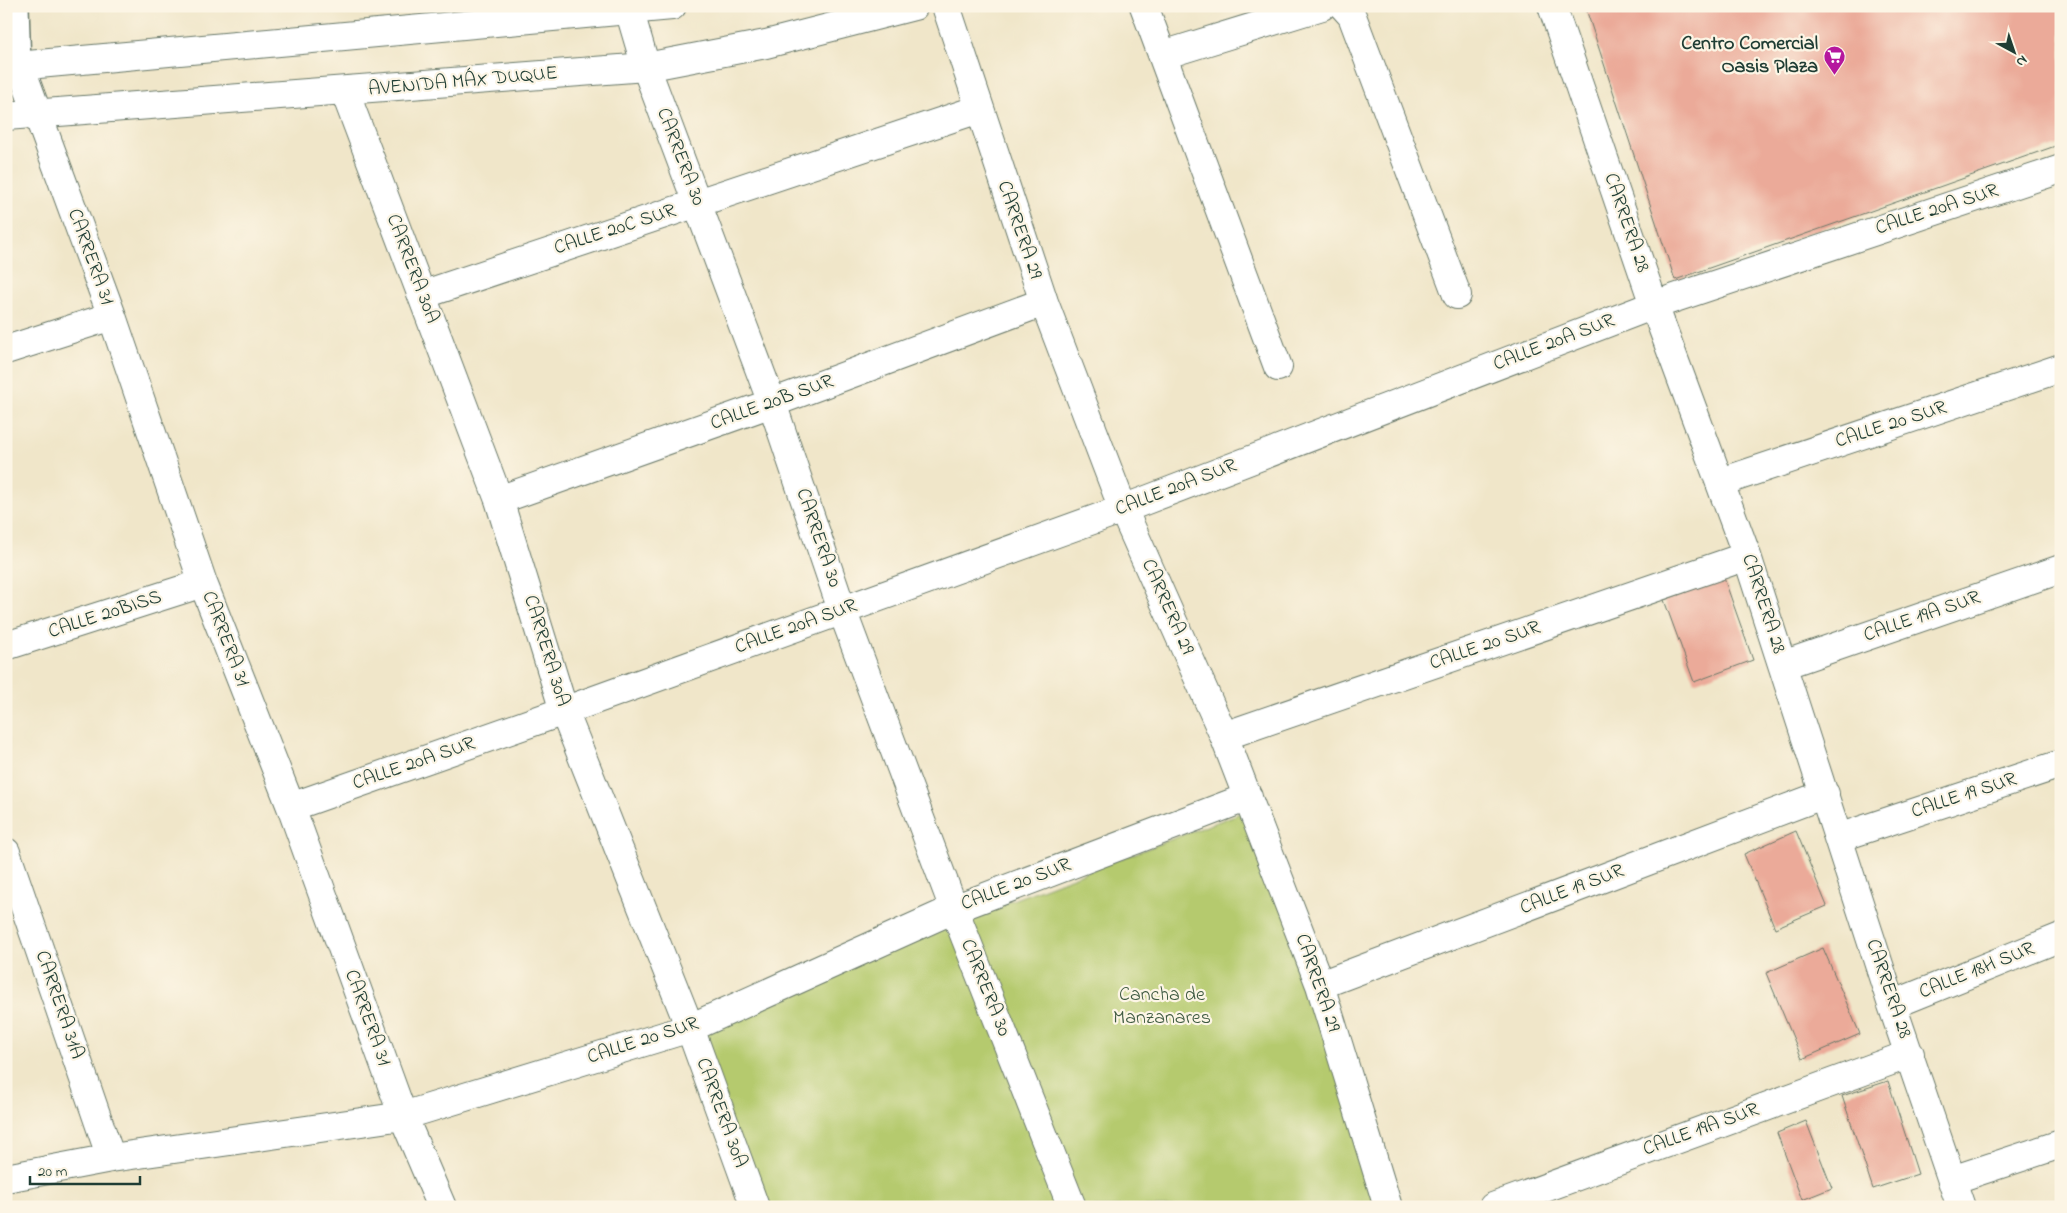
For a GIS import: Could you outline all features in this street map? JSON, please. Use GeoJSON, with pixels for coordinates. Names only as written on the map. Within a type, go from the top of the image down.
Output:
{"type":"FeatureCollection","features":[{"type":"Feature","properties":{"kind":"street"},"geometry":{"type":"LineString","coordinates":[[13,67],[628,8],[672,6]]}},
{"type":"Feature","properties":{"kind":"street","name":"AVENIDA MÁX DUQUE"},"geometry":{"type":"LineString","coordinates":[[6,116],[38,112],[345,92],[646,67],[766,44],[914,6]]}},
{"type":"Feature","properties":{"kind":"street","name":"CARRERA 29"},"geometry":{"type":"LineString","coordinates":[[946,6],[1044,302],[1123,508],[1224,736],[1320,985],[1388,1207]]}},
{"type":"Feature","properties":{"kind":"street"},"geometry":{"type":"LineString","coordinates":[[1144,6],[1278,367]]}},
{"type":"Feature","properties":{"kind":"street"},"geometry":{"type":"LineString","coordinates":[[1162,56],[1322,6]]}},
{"type":"Feature","properties":{"kind":"street"},"geometry":{"type":"LineString","coordinates":[[1343,6],[1352,16],[1457,295]]}},
{"type":"Feature","properties":{"kind":"street","name":"CARRERA 28"},"geometry":{"type":"LineString","coordinates":[[1552,6],[1654,305],[1747,556],[1892,1005],[1961,1207]]}},
{"type":"Feature","properties":{"kind":"street","name":"CARRERA 30"},"geometry":{"type":"LineString","coordinates":[[628,8],[646,67],[772,403],[842,610],[954,909],[1072,1207]]}},
{"type":"Feature","properties":{"kind":"street","name":"CARRERA 31"},"geometry":{"type":"LineString","coordinates":[[13,67],[38,112],[112,316],[203,583],[291,806],[403,1116],[442,1207]]}},
{"type":"Feature","properties":{"kind":"street","name":"CARRERA 30A"},"geometry":{"type":"LineString","coordinates":[[345,92],[499,500],[564,711],[690,1028],[755,1207]]}},
{"type":"Feature","properties":{"kind":"street","name":"CALLE 20C SUR"},"geometry":{"type":"LineString","coordinates":[[422,295],[979,109]]}},
{"type":"Feature","properties":{"kind":"street","name":"CALLE 20A SUR"},"geometry":{"type":"LineString","coordinates":[[291,806],[564,711],[1123,508],[1654,305],[2061,169]]}},
{"type":"Feature","properties":{"kind":"street","name":"CALLE 20B SUR"},"geometry":{"type":"LineString","coordinates":[[499,500],[772,403],[1044,302]]}},
{"type":"Feature","properties":{"kind":"street"},"geometry":{"type":"LineString","coordinates":[[6,350],[112,316]]}},
{"type":"Feature","properties":{"kind":"street","name":"CALLE 20 SUR"},"geometry":{"type":"LineString","coordinates":[[1721,482],[2061,368]]}},
{"type":"Feature","properties":{"kind":"street","name":"CALLE 20 SUR"},"geometry":{"type":"LineString","coordinates":[[1224,736],[1747,556]]}},
{"type":"Feature","properties":{"kind":"street","name":"CALLE 19A SUR"},"geometry":{"type":"LineString","coordinates":[[1783,665],[2061,569]]}},
{"type":"Feature","properties":{"kind":"street","name":"CALLE 20BISS"},"geometry":{"type":"LineString","coordinates":[[6,646],[203,583]]}},
{"type":"Feature","properties":{"kind":"street","name":"CALLE 19 SUR"},"geometry":{"type":"LineString","coordinates":[[1838,838],[2061,764]]}},
{"type":"Feature","properties":{"kind":"street","name":"CALLE 19 SUR"},"geometry":{"type":"LineString","coordinates":[[1320,985],[1825,794]]}},
{"type":"Feature","properties":{"kind":"street","name":"CALLE 20 SUR"},"geometry":{"type":"LineString","coordinates":[[6,1178],[111,1158],[403,1116],[690,1028],[954,909],[1248,797]]}},
{"type":"Feature","properties":{"kind":"street","name":"CARRERA 31A"},"geometry":{"type":"LineString","coordinates":[[6,852],[111,1158]]}},
{"type":"Feature","properties":{"kind":"street","name":"CALLE 18H SUR"},"geometry":{"type":"LineString","coordinates":[[1892,1005],[2061,937]]}},
{"type":"Feature","properties":{"kind":"street","name":"CALLE 19A SUR"},"geometry":{"type":"LineString","coordinates":[[1493,1207],[1910,1054]]}},
{"type":"Feature","properties":{"kind":"street"},"geometry":{"type":"LineString","coordinates":[[1952,1180],[2061,1144]]}},
{"type":"Feature","properties":{"kind":"lane"},"geometry":{"type":"LineString","coordinates":[[13,67],[18,6]]}},
{"type":"Feature","properties":{"kind":"green space","name":"Cancha de Manzanares"},"geometry":{"type":"Polygon","coordinates":[[[1246,811],[1314,989],[1381,1207],[1082,1207],[968,917],[1246,811]]]}},
{"type":"Feature","properties":{"kind":"green space"},"geometry":{"type":"Polygon","coordinates":[[[952,921],[1065,1207],[762,1207],[699,1034],[952,921]]]}},
{"type":"Feature","properties":{"kind":"building","name":"Centro Comercial Oasis Plaza"},"geometry":{"type":"Polygon","coordinates":[[[1585,6],[2061,6],[2061,144],[1675,280],[1585,6]]]}},
{"type":"Feature","properties":{"kind":"building"},"geometry":{"type":"Polygon","coordinates":[[[1724,578],[1753,660],[1694,682],[1664,600],[1724,578]]]}},
{"type":"Feature","properties":{"kind":"building"},"geometry":{"type":"Polygon","coordinates":[[[1796,831],[1827,906],[1775,928],[1744,854],[1796,831]]]}},
{"type":"Feature","properties":{"kind":"building"},"geometry":{"type":"Polygon","coordinates":[[[1823,948],[1860,1034],[1802,1059],[1766,973],[1823,948]]]}},
{"type":"Feature","properties":{"kind":"building"},"geometry":{"type":"Polygon","coordinates":[[[1888,1081],[1918,1174],[1873,1189],[1842,1096],[1888,1081]]]}},
{"type":"Feature","properties":{"kind":"building"},"geometry":{"type":"Polygon","coordinates":[[[1806,1121],[1832,1188],[1802,1200],[1777,1133],[1806,1121]]]}},
{"type":"Feature","properties":{"kind":"place","name":"Centro Comercial Oasis Plaza"},"geometry":{"type":"Point","coordinates":[1834,75]}}]}
